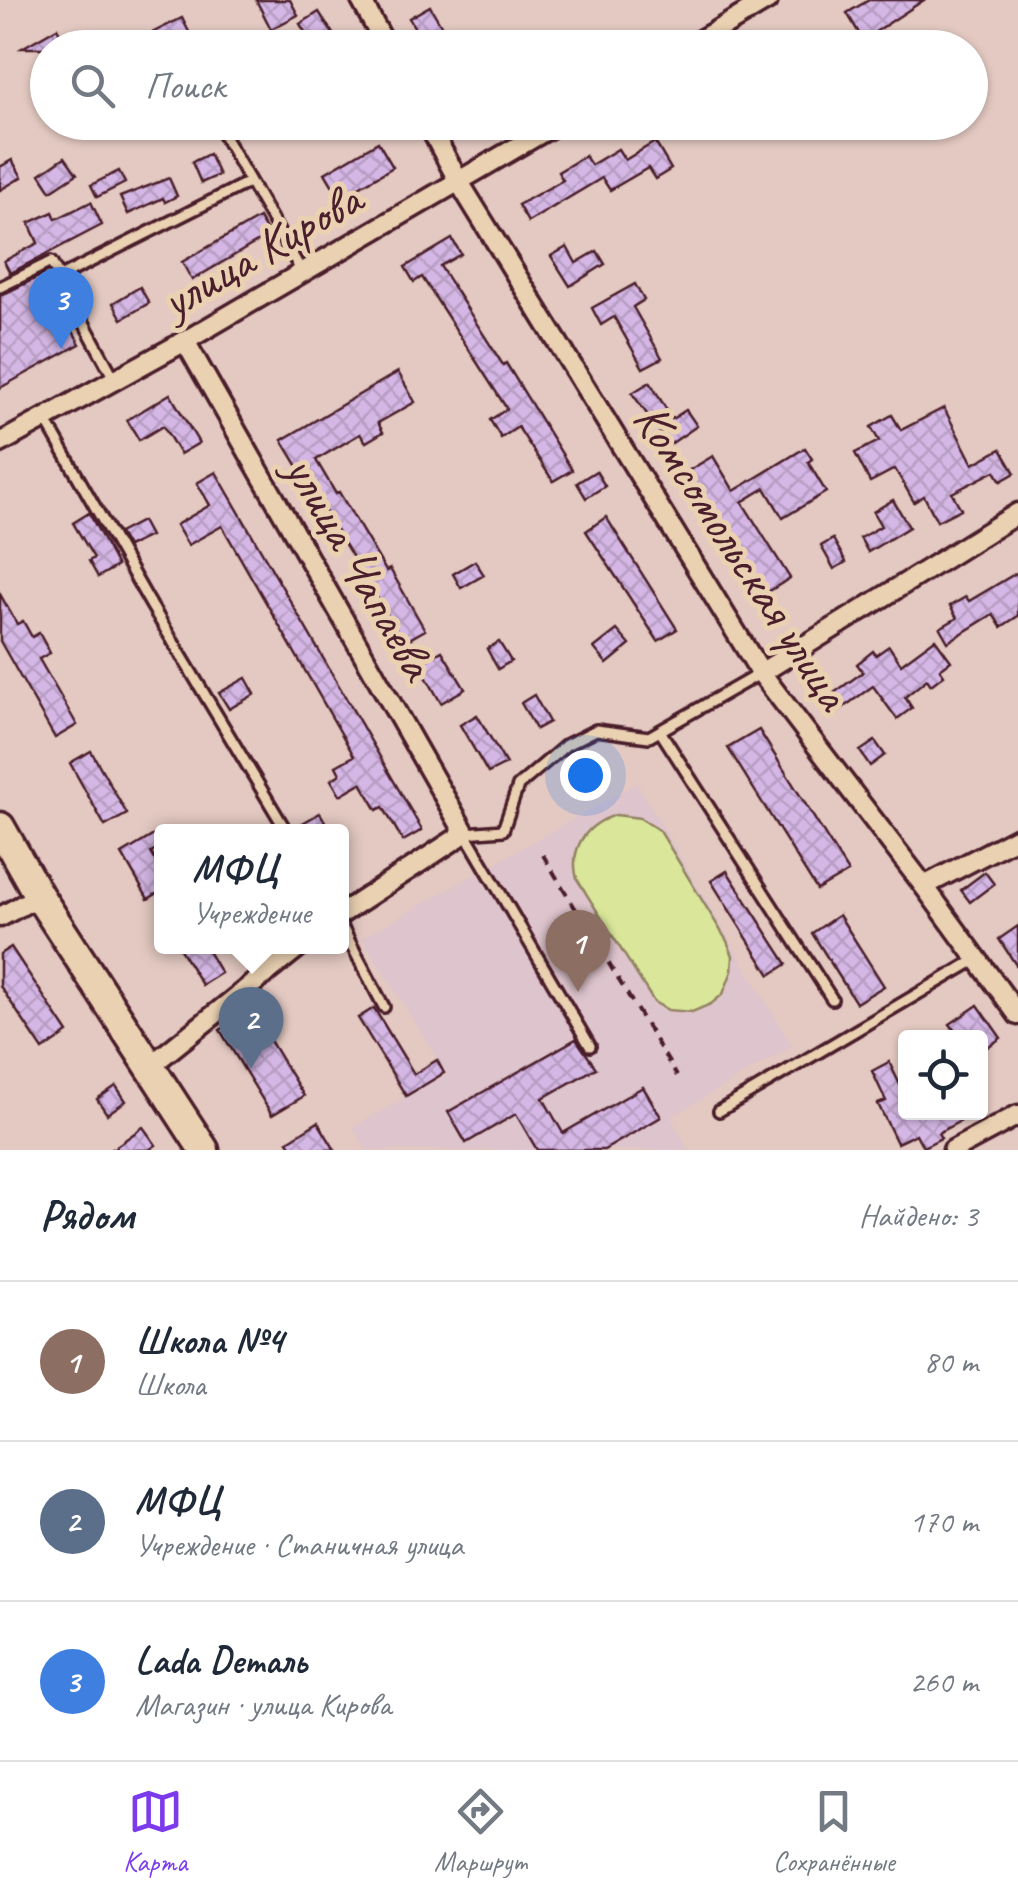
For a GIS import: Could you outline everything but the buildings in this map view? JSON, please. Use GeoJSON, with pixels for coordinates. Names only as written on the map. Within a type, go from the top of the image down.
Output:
{"type":"FeatureCollection","features":[{"type":"Feature","properties":{"kind":"main road"},"geometry":{"type":"LineString","coordinates":[[0,827],[39,896],[204,1150]]}},
{"type":"Feature","properties":{"kind":"street"},"geometry":{"type":"LineString","coordinates":[[361,0],[377,30]]}},
{"type":"Feature","properties":{"kind":"street"},"geometry":{"type":"LineString","coordinates":[[718,30],[768,0]]}},
{"type":"Feature","properties":{"kind":"street","name":"Комсомольская улица"},"geometry":{"type":"LineString","coordinates":[[436,140],[458,182],[761,672],[1018,1015]]}},
{"type":"Feature","properties":{"kind":"street","name":"улица Кирова"},"geometry":{"type":"LineString","coordinates":[[0,443],[185,341],[529,140]]}},
{"type":"Feature","properties":{"kind":"street","name":"улица Чапаева"},"geometry":{"type":"LineString","coordinates":[[185,341],[465,833]]}},
{"type":"Feature","properties":{"kind":"street"},"geometry":{"type":"LineString","coordinates":[[761,672],[1018,512]]}},
{"type":"Feature","properties":{"kind":"street"},"geometry":{"type":"LineString","coordinates":[[349,909],[465,833]]}},
{"type":"Feature","properties":{"kind":"street"},"geometry":{"type":"LineString","coordinates":[[924,886],[1018,837]]}},
{"type":"Feature","properties":{"kind":"street"},"geometry":{"type":"LineString","coordinates":[[0,917],[39,896]]}},
{"type":"Feature","properties":{"kind":"street"},"geometry":{"type":"LineString","coordinates":[[149,1068],[290,954]]}},
{"type":"Feature","properties":{"kind":"street"},"geometry":{"type":"LineString","coordinates":[[953,1150],[1018,1116]]}},
{"type":"Feature","properties":{"kind":"lane"},"geometry":{"type":"LineString","coordinates":[[226,140],[302,272]]}},
{"type":"Feature","properties":{"kind":"lane"},"geometry":{"type":"LineString","coordinates":[[60,277],[250,182]]}},
{"type":"Feature","properties":{"kind":"lane"},"geometry":{"type":"LineString","coordinates":[[0,286],[51,262],[115,380]]}},
{"type":"Feature","properties":{"kind":"lane"},"geometry":{"type":"LineString","coordinates":[[45,419],[282,824]]}},
{"type":"Feature","properties":{"kind":"lane"},"geometry":{"type":"LineString","coordinates":[[590,1046],[465,833],[503,830],[518,786],[566,745],[596,730],[649,736],[761,672]]}},
{"type":"Feature","properties":{"kind":"lane"},"geometry":{"type":"LineString","coordinates":[[660,730],[832,999]]}},
{"type":"Feature","properties":{"kind":"lane"},"geometry":{"type":"LineString","coordinates":[[349,939],[384,1007]]}},
{"type":"Feature","properties":{"kind":"lane"},"geometry":{"type":"LineString","coordinates":[[719,1111],[978,959]]}},
{"type":"Feature","properties":{"kind":"path"},"geometry":{"type":"LineString","coordinates":[[543,855],[677,1076]]}},
{"type":"Feature","properties":{"kind":"shaded area"},"geometry":{"type":"Polygon","coordinates":[[[637,783],[792,1046],[671,1117],[689,1150],[367,1150],[353,1127],[447,1074],[362,938],[637,783]]]}},
{"type":"Feature","properties":{"kind":"green space"},"geometry":{"type":"Polygon","coordinates":[[[616,815],[640,818],[660,831],[727,941],[733,956],[732,971],[723,994],[711,1004],[692,1012],[668,1010],[654,1002],[577,879],[576,857],[582,839],[596,824],[616,815]]]}},
{"type":"Feature","properties":{"kind":"place","name":"Lada Dеталь"},"geometry":{"type":"Point","coordinates":[61,349]}},
{"type":"Feature","properties":{"kind":"place","name":"Школа №4"},"geometry":{"type":"Point","coordinates":[578,992]}},
{"type":"Feature","properties":{"kind":"place","name":"МФЦ"},"geometry":{"type":"Point","coordinates":[251,1069]}}]}
